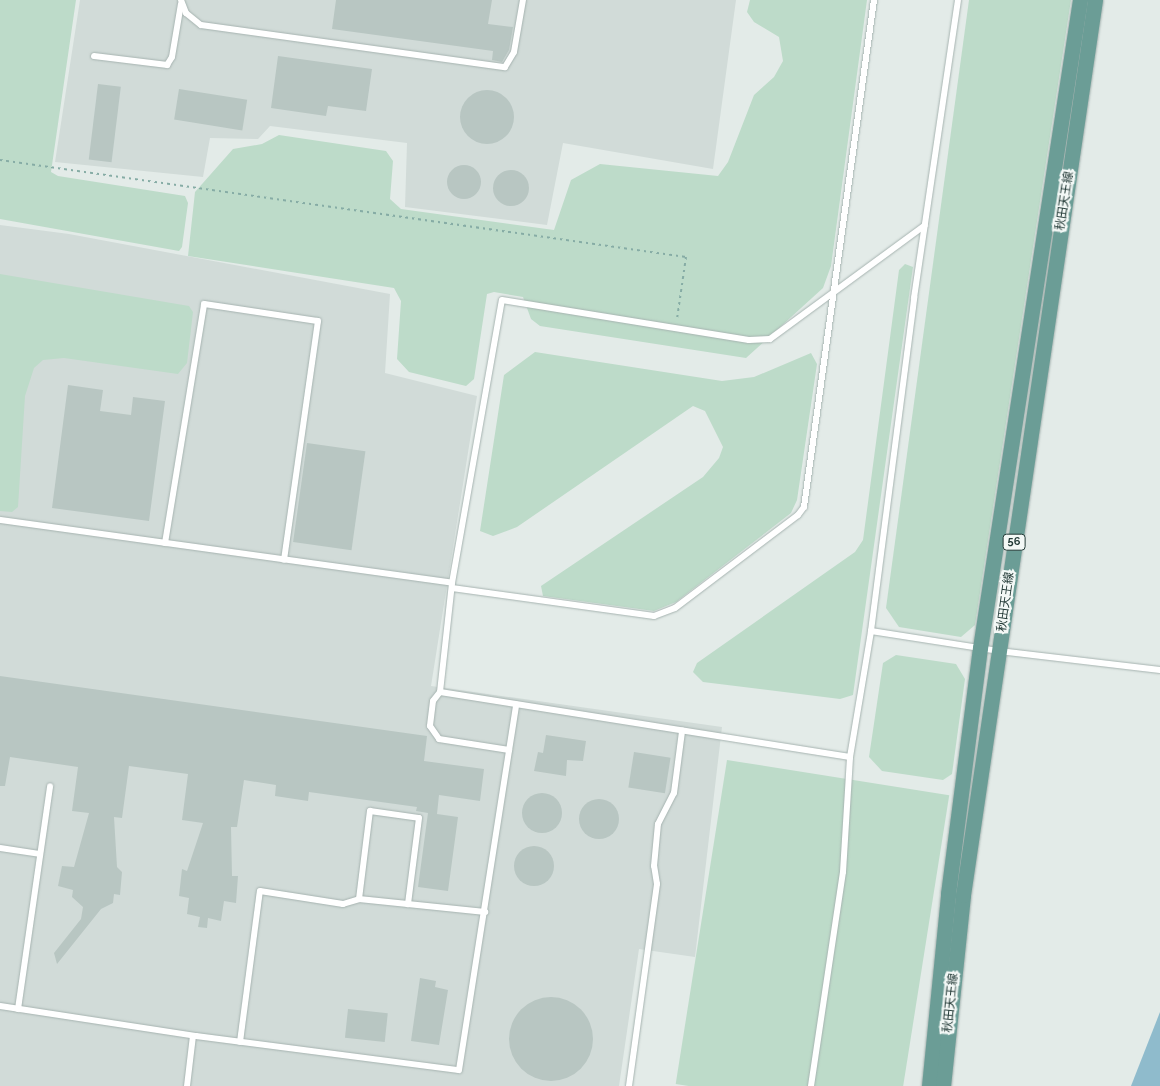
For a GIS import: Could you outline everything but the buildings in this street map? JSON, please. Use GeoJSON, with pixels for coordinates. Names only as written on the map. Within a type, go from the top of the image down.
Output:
{"type":"FeatureCollection","features":[{"type":"Feature","properties":{"kind":"main road","name":"秋田天王線"},"geometry":{"type":"LineString","coordinates":[[929,1086],[950,884],[980,648],[1080,0]]}},
{"type":"Feature","properties":{"kind":"main road","name":"秋田天王線"},"geometry":{"type":"LineString","coordinates":[[943,1086],[963,895],[1095,0]]}},
{"type":"Feature","properties":{"kind":"lane"},"geometry":{"type":"LineString","coordinates":[[182,1],[186,13],[201,25],[505,67],[514,52],[523,0]]}},
{"type":"Feature","properties":{"kind":"lane"},"geometry":{"type":"LineString","coordinates":[[0,520],[284,560],[654,616],[675,608],[798,515],[804,507],[874,0]]}},
{"type":"Feature","properties":{"kind":"lane"},"geometry":{"type":"LineString","coordinates":[[811,1086],[843,872],[850,757],[871,631],[958,0]]}},
{"type":"Feature","properties":{"kind":"lane"},"geometry":{"type":"LineString","coordinates":[[94,56],[167,65],[172,57],[182,1]]}},
{"type":"Feature","properties":{"kind":"lane"},"geometry":{"type":"LineString","coordinates":[[509,750],[439,739],[430,726],[433,701],[440,692],[452,586],[502,300],[749,340],[770,339],[926,225]]}},
{"type":"Feature","properties":{"kind":"lane"},"geometry":{"type":"LineString","coordinates":[[165,543],[204,304],[318,321],[284,560]]}},
{"type":"Feature","properties":{"kind":"lane"},"geometry":{"type":"LineString","coordinates":[[871,631],[999,652],[1160,670]]}},
{"type":"Feature","properties":{"kind":"lane"},"geometry":{"type":"LineString","coordinates":[[440,692],[850,757]]}},
{"type":"Feature","properties":{"kind":"lane"},"geometry":{"type":"LineString","coordinates":[[0,1006],[193,1036],[459,1070],[516,704]]}},
{"type":"Feature","properties":{"kind":"lane"},"geometry":{"type":"LineString","coordinates":[[629,1086],[657,884],[654,866],[658,824],[674,793],[682,731]]}},
{"type":"Feature","properties":{"kind":"lane"},"geometry":{"type":"LineString","coordinates":[[18,1009],[50,786]]}},
{"type":"Feature","properties":{"kind":"lane"},"geometry":{"type":"LineString","coordinates":[[359,899],[370,811],[419,818],[408,904]]}},
{"type":"Feature","properties":{"kind":"lane"},"geometry":{"type":"LineString","coordinates":[[0,848],[40,854]]}},
{"type":"Feature","properties":{"kind":"lane"},"geometry":{"type":"LineString","coordinates":[[240,1042],[260,892],[343,904],[359,899],[485,912]]}},
{"type":"Feature","properties":{"kind":"lane"},"geometry":{"type":"LineString","coordinates":[[187,1086],[193,1036]]}},
{"type":"Feature","properties":{"kind":"path"},"geometry":{"type":"LineString","coordinates":[[0,160],[686,257],[676,328]]}},
{"type":"Feature","properties":{"kind":"shaded area"},"geometry":{"type":"Polygon","coordinates":[[[80,0],[736,0],[713,169],[563,143],[547,225],[405,207],[407,143],[270,126],[258,139],[210,138],[203,177],[55,162],[80,0]]]}},
{"type":"Feature","properties":{"kind":"shaded area"},"geometry":{"type":"Polygon","coordinates":[[[0,225],[69,234],[390,294],[385,373],[477,396],[431,686],[722,727],[695,957],[639,949],[619,1086],[0,1086],[0,225]]]}},
{"type":"Feature","properties":{"kind":"green space"},"geometry":{"type":"Polygon","coordinates":[[[0,0],[76,0],[51,172],[58,176],[185,196],[188,203],[182,247],[179,251],[0,219],[0,0]]]}},
{"type":"Feature","properties":{"kind":"green space"},"geometry":{"type":"Polygon","coordinates":[[[750,0],[867,0],[831,266],[823,288],[746,358],[540,326],[531,319],[523,297],[494,292],[487,294],[474,379],[466,386],[409,372],[397,359],[401,301],[394,288],[188,256],[195,192],[233,149],[262,144],[279,135],[386,151],[393,161],[390,199],[401,209],[554,230],[571,180],[600,164],[718,176],[728,162],[754,95],[774,77],[783,61],[779,37],[754,22],[747,12],[750,0]]]}},
{"type":"Feature","properties":{"kind":"green space"},"geometry":{"type":"Polygon","coordinates":[[[969,0],[1071,0],[975,625],[961,637],[899,627],[886,608],[969,0]]]}},
{"type":"Feature","properties":{"kind":"green space"},"geometry":{"type":"Polygon","coordinates":[[[905,264],[913,267],[853,695],[840,699],[703,682],[693,672],[697,663],[855,552],[863,540],[899,270],[905,264]]]}},
{"type":"Feature","properties":{"kind":"green space"},"geometry":{"type":"Polygon","coordinates":[[[0,274],[189,306],[193,312],[187,363],[178,374],[64,358],[43,360],[34,368],[25,396],[18,507],[12,512],[0,511],[0,274]]]}},
{"type":"Feature","properties":{"kind":"green space"},"geometry":{"type":"Polygon","coordinates":[[[535,352],[722,381],[754,377],[811,353],[817,364],[797,500],[791,513],[676,602],[654,611],[543,596],[541,586],[703,477],[719,458],[723,447],[705,411],[693,406],[517,527],[493,536],[480,531],[504,375],[535,352]]]}},
{"type":"Feature","properties":{"kind":"green space"},"geometry":{"type":"Polygon","coordinates":[[[896,655],[956,664],[965,679],[952,774],[943,780],[882,771],[869,757],[883,663],[896,655]]]}},
{"type":"Feature","properties":{"kind":"green space"},"geometry":{"type":"Polygon","coordinates":[[[727,760],[949,795],[903,1086],[689,1086],[676,1084],[727,760]]]}},
{"type":"Feature","properties":{"kind":"water"},"geometry":{"type":"Polygon","coordinates":[[[1160,1012],[1160,1086],[1131,1086],[1160,1012]]]}}]}
